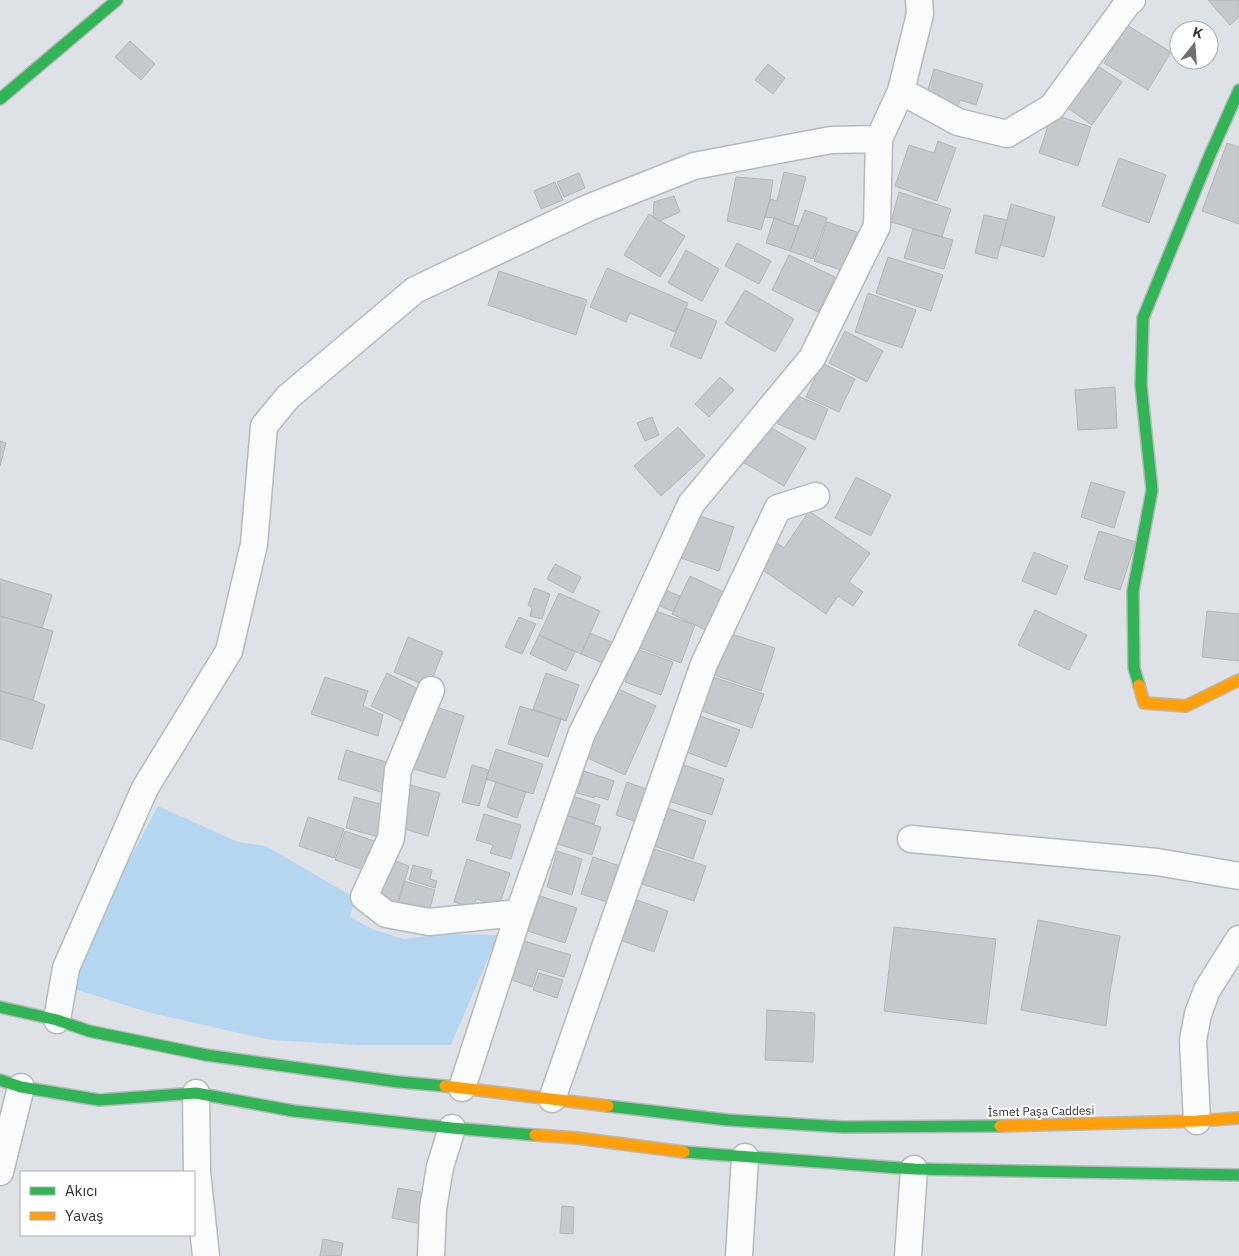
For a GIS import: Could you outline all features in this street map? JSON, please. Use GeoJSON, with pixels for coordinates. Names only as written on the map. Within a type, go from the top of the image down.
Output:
{"type":"FeatureCollection","features":[{"type":"Feature","properties":{"kind":"main road"},"geometry":{"type":"LineString","coordinates":[[0,99],[117,0]]}},
{"type":"Feature","properties":{"kind":"main road"},"geometry":{"type":"LineString","coordinates":[[1239,90],[1209,157],[1143,318],[1141,385],[1152,490],[1133,591],[1134,668],[1144,703],[1186,706],[1239,680]]}},
{"type":"Feature","properties":{"kind":"main road","name":"İsmet Paşa Caddesi"},"geometry":{"type":"LineString","coordinates":[[0,1007],[89,1030],[206,1055],[398,1082],[728,1120],[843,1127],[1031,1125],[1197,1121],[1239,1118]]}},
{"type":"Feature","properties":{"kind":"main road"},"geometry":{"type":"LineString","coordinates":[[10,1084],[99,1100],[196,1093],[294,1111],[452,1128],[576,1138],[696,1154],[914,1169],[1239,1175]]}},
{"type":"Feature","properties":{"kind":"street"},"geometry":{"type":"LineString","coordinates":[[462,1088],[519,913],[582,732],[627,644],[691,504],[812,358],[877,226],[879,139],[901,91],[920,14],[919,0]]}},
{"type":"Feature","properties":{"kind":"street"},"geometry":{"type":"LineString","coordinates":[[901,91],[958,122],[1007,134],[1052,107],[1127,4],[1132,0]]}},
{"type":"Feature","properties":{"kind":"street"},"geometry":{"type":"LineString","coordinates":[[56,1020],[66,968],[145,788],[229,651],[254,544],[264,426],[288,397],[415,290],[588,208],[694,166],[831,140],[879,139]]}},
{"type":"Feature","properties":{"kind":"street"},"geometry":{"type":"LineString","coordinates":[[552,1099],[704,664],[778,508],[816,496]]}},
{"type":"Feature","properties":{"kind":"street"},"geometry":{"type":"LineString","coordinates":[[431,690],[398,770],[391,838],[364,897],[386,914],[429,922],[519,913]]}},
{"type":"Feature","properties":{"kind":"street"},"geometry":{"type":"LineString","coordinates":[[911,839],[1157,862],[1239,876]]}},
{"type":"Feature","properties":{"kind":"street"},"geometry":{"type":"LineString","coordinates":[[1197,1121],[1193,1040],[1198,1014],[1207,990],[1239,939]]}},
{"type":"Feature","properties":{"kind":"street"},"geometry":{"type":"LineString","coordinates":[[0,1172],[10,1084]]}},
{"type":"Feature","properties":{"kind":"street"},"geometry":{"type":"LineString","coordinates":[[196,1093],[197,1172],[206,1256]]}},
{"type":"Feature","properties":{"kind":"street"},"geometry":{"type":"LineString","coordinates":[[431,1256],[433,1209],[440,1167],[452,1128]]}},
{"type":"Feature","properties":{"kind":"street"},"geometry":{"type":"LineString","coordinates":[[739,1256],[745,1157]]}},
{"type":"Feature","properties":{"kind":"street"},"geometry":{"type":"LineString","coordinates":[[908,1256],[914,1169]]}},
{"type":"Feature","properties":{"kind":"shaded area"},"geometry":{"type":"Polygon","coordinates":[[[158,806],[238,842],[266,846],[355,898],[350,917],[374,930],[404,939],[445,934],[498,935],[451,1045],[358,1045],[270,1040],[151,1013],[74,989],[92,931],[158,806]]]}},
{"type":"Feature","properties":{"kind":"building"},"geometry":{"type":"Polygon","coordinates":[[[1208,0],[1239,0],[1239,17],[1230,25],[1208,0]]]}},
{"type":"Feature","properties":{"kind":"building"},"geometry":{"type":"Polygon","coordinates":[[[1127,25],[1169,51],[1169,55],[1148,90],[1104,63],[1127,25]]]}},
{"type":"Feature","properties":{"kind":"building"},"geometry":{"type":"Polygon","coordinates":[[[130,41],[155,64],[141,80],[115,57],[130,41]]]}},
{"type":"Feature","properties":{"kind":"building"},"geometry":{"type":"Polygon","coordinates":[[[768,64],[785,78],[773,94],[755,80],[768,64]]]}},
{"type":"Feature","properties":{"kind":"building"},"geometry":{"type":"Polygon","coordinates":[[[1098,66],[1122,82],[1092,125],[1068,108],[1098,66]]]}},
{"type":"Feature","properties":{"kind":"building"},"geometry":{"type":"Polygon","coordinates":[[[934,69],[983,84],[976,105],[960,100],[957,109],[925,100],[934,69]]]}},
{"type":"Feature","properties":{"kind":"building"},"geometry":{"type":"Polygon","coordinates":[[[1052,114],[1091,127],[1078,166],[1039,153],[1052,114]]]}},
{"type":"Feature","properties":{"kind":"building"},"geometry":{"type":"Polygon","coordinates":[[[938,141],[956,148],[937,201],[895,186],[909,145],[934,153],[938,141]]]}},
{"type":"Feature","properties":{"kind":"building"},"geometry":{"type":"Polygon","coordinates":[[[1227,143],[1239,147],[1239,224],[1202,211],[1227,143]]]}},
{"type":"Feature","properties":{"kind":"building"},"geometry":{"type":"Polygon","coordinates":[[[1119,158],[1166,175],[1149,223],[1102,206],[1119,158]]]}},
{"type":"Feature","properties":{"kind":"building"},"geometry":{"type":"Polygon","coordinates":[[[784,172],[806,177],[793,225],[774,218],[765,217],[770,199],[777,201],[784,172]]]}},
{"type":"Feature","properties":{"kind":"building"},"geometry":{"type":"Polygon","coordinates":[[[579,173],[585,188],[564,197],[557,182],[579,173]]]}},
{"type":"Feature","properties":{"kind":"building"},"geometry":{"type":"Polygon","coordinates":[[[736,177],[773,180],[770,199],[761,230],[727,221],[736,177]]]}},
{"type":"Feature","properties":{"kind":"building"},"geometry":{"type":"Polygon","coordinates":[[[555,182],[563,200],[541,209],[534,191],[555,182]]]}},
{"type":"Feature","properties":{"kind":"building"},"geometry":{"type":"Polygon","coordinates":[[[899,192],[951,209],[942,237],[891,222],[899,192]]]}},
{"type":"Feature","properties":{"kind":"building"},"geometry":{"type":"Polygon","coordinates":[[[674,196],[680,212],[660,221],[653,217],[654,202],[674,196]]]}},
{"type":"Feature","properties":{"kind":"building"},"geometry":{"type":"Polygon","coordinates":[[[1011,204],[1055,217],[1044,257],[1001,245],[1011,204]]]}},
{"type":"Feature","properties":{"kind":"building"},"geometry":{"type":"Polygon","coordinates":[[[805,210],[827,218],[813,259],[790,251],[805,210]]]}},
{"type":"Feature","properties":{"kind":"building"},"geometry":{"type":"Polygon","coordinates":[[[649,214],[685,236],[660,277],[624,255],[649,214]]]}},
{"type":"Feature","properties":{"kind":"building"},"geometry":{"type":"Polygon","coordinates":[[[984,215],[1007,220],[997,259],[975,253],[984,215]]]}},
{"type":"Feature","properties":{"kind":"building"},"geometry":{"type":"Polygon","coordinates":[[[774,218],[799,226],[790,251],[766,243],[774,218]]]}},
{"type":"Feature","properties":{"kind":"building"},"geometry":{"type":"Polygon","coordinates":[[[827,222],[857,232],[844,271],[814,261],[827,222]]]}},
{"type":"Feature","properties":{"kind":"building"},"geometry":{"type":"Polygon","coordinates":[[[913,229],[953,240],[944,269],[904,258],[913,229]]]}},
{"type":"Feature","properties":{"kind":"building"},"geometry":{"type":"Polygon","coordinates":[[[737,243],[771,261],[759,284],[725,266],[737,243]]]}},
{"type":"Feature","properties":{"kind":"building"},"geometry":{"type":"Polygon","coordinates":[[[686,250],[719,269],[702,301],[668,283],[686,250]]]}},
{"type":"Feature","properties":{"kind":"building"},"geometry":{"type":"Polygon","coordinates":[[[789,255],[835,277],[818,312],[772,290],[789,255]]]}},
{"type":"Feature","properties":{"kind":"building"},"geometry":{"type":"Polygon","coordinates":[[[888,257],[943,275],[931,311],[876,293],[888,257]]]}},
{"type":"Feature","properties":{"kind":"building"},"geometry":{"type":"Polygon","coordinates":[[[607,268],[688,303],[675,332],[630,313],[626,322],[590,307],[607,268]]]}},
{"type":"Feature","properties":{"kind":"building"},"geometry":{"type":"Polygon","coordinates":[[[499,271],[587,300],[576,335],[488,305],[499,271]]]}},
{"type":"Feature","properties":{"kind":"building"},"geometry":{"type":"Polygon","coordinates":[[[745,290],[794,319],[775,352],[725,323],[745,290]]]}},
{"type":"Feature","properties":{"kind":"building"},"geometry":{"type":"Polygon","coordinates":[[[868,293],[916,310],[902,348],[855,332],[868,293]]]}},
{"type":"Feature","properties":{"kind":"building"},"geometry":{"type":"Polygon","coordinates":[[[686,308],[717,321],[701,359],[670,346],[686,308]]]}},
{"type":"Feature","properties":{"kind":"building"},"geometry":{"type":"Polygon","coordinates":[[[845,331],[883,351],[867,382],[829,363],[845,331]]]}},
{"type":"Feature","properties":{"kind":"building"},"geometry":{"type":"Polygon","coordinates":[[[822,363],[855,379],[839,412],[806,397],[822,363]]]}},
{"type":"Feature","properties":{"kind":"building"},"geometry":{"type":"Polygon","coordinates":[[[720,377],[734,390],[709,417],[695,404],[720,377]]]}},
{"type":"Feature","properties":{"kind":"building"},"geometry":{"type":"Polygon","coordinates":[[[1115,387],[1117,428],[1078,430],[1075,390],[1115,387]]]}},
{"type":"Feature","properties":{"kind":"building"},"geometry":{"type":"Polygon","coordinates":[[[791,393],[828,409],[815,440],[778,424],[791,393]]]}},
{"type":"Feature","properties":{"kind":"building"},"geometry":{"type":"Polygon","coordinates":[[[652,417],[659,435],[645,441],[637,423],[652,417]]]}},
{"type":"Feature","properties":{"kind":"building"},"geometry":{"type":"Polygon","coordinates":[[[763,423],[806,448],[784,486],[741,461],[763,423]]]}},
{"type":"Feature","properties":{"kind":"building"},"geometry":{"type":"Polygon","coordinates":[[[678,427],[705,456],[661,496],[634,466],[678,427]]]}},
{"type":"Feature","properties":{"kind":"building"},"geometry":{"type":"Polygon","coordinates":[[[0,441],[6,443],[0,466],[0,441]]]}},
{"type":"Feature","properties":{"kind":"building"},"geometry":{"type":"Polygon","coordinates":[[[856,477],[891,495],[871,536],[835,518],[856,477]]]}},
{"type":"Feature","properties":{"kind":"building"},"geometry":{"type":"Polygon","coordinates":[[[1091,482],[1125,492],[1114,528],[1081,517],[1091,482]]]}},
{"type":"Feature","properties":{"kind":"building"},"geometry":{"type":"Polygon","coordinates":[[[809,511],[870,553],[849,582],[863,592],[853,606],[838,596],[826,614],[757,566],[774,541],[784,548],[809,511]]]}},
{"type":"Feature","properties":{"kind":"building"},"geometry":{"type":"Polygon","coordinates":[[[693,514],[734,527],[719,571],[678,557],[693,514]]]}},
{"type":"Feature","properties":{"kind":"building"},"geometry":{"type":"Polygon","coordinates":[[[1099,531],[1136,542],[1120,590],[1084,579],[1099,531]]]}},
{"type":"Feature","properties":{"kind":"building"},"geometry":{"type":"Polygon","coordinates":[[[1034,552],[1068,566],[1056,595],[1022,581],[1034,552]]]}},
{"type":"Feature","properties":{"kind":"building"},"geometry":{"type":"Polygon","coordinates":[[[555,564],[581,577],[573,593],[547,579],[555,564]]]}},
{"type":"Feature","properties":{"kind":"building"},"geometry":{"type":"Polygon","coordinates":[[[690,576],[726,593],[708,631],[672,614],[690,576]]]}},
{"type":"Feature","properties":{"kind":"building"},"geometry":{"type":"Polygon","coordinates":[[[0,579],[52,595],[42,628],[0,616],[0,579]]]}},
{"type":"Feature","properties":{"kind":"building"},"geometry":{"type":"Polygon","coordinates":[[[534,588],[550,594],[542,619],[530,616],[532,608],[528,605],[534,588]]]}},
{"type":"Feature","properties":{"kind":"building"},"geometry":{"type":"Polygon","coordinates":[[[665,590],[680,596],[674,612],[658,605],[665,590]]]}},
{"type":"Feature","properties":{"kind":"building"},"geometry":{"type":"Polygon","coordinates":[[[559,593],[600,611],[581,654],[539,635],[559,593]]]}},
{"type":"Feature","properties":{"kind":"building"},"geometry":{"type":"Polygon","coordinates":[[[653,610],[695,625],[681,663],[640,648],[653,610]]]}},
{"type":"Feature","properties":{"kind":"building"},"geometry":{"type":"Polygon","coordinates":[[[1035,610],[1087,635],[1069,670],[1018,645],[1035,610]]]}},
{"type":"Feature","properties":{"kind":"building"},"geometry":{"type":"Polygon","coordinates":[[[1207,611],[1239,614],[1239,661],[1202,657],[1207,611]]]}},
{"type":"Feature","properties":{"kind":"building"},"geometry":{"type":"Polygon","coordinates":[[[0,616],[53,631],[33,700],[0,691],[0,616]]]}},
{"type":"Feature","properties":{"kind":"building"},"geometry":{"type":"Polygon","coordinates":[[[519,617],[536,624],[522,654],[505,647],[519,617]]]}},
{"type":"Feature","properties":{"kind":"building"},"geometry":{"type":"Polygon","coordinates":[[[590,633],[619,645],[610,666],[581,654],[590,633]]]}},
{"type":"Feature","properties":{"kind":"building"},"geometry":{"type":"Polygon","coordinates":[[[728,633],[775,648],[761,691],[714,675],[728,633]]]}},
{"type":"Feature","properties":{"kind":"building"},"geometry":{"type":"Polygon","coordinates":[[[539,635],[575,652],[566,671],[530,654],[539,635]]]}},
{"type":"Feature","properties":{"kind":"building"},"geometry":{"type":"Polygon","coordinates":[[[408,637],[443,652],[429,687],[394,672],[408,637]]]}},
{"type":"Feature","properties":{"kind":"building"},"geometry":{"type":"Polygon","coordinates":[[[637,649],[673,662],[661,695],[625,682],[637,649]]]}},
{"type":"Feature","properties":{"kind":"building"},"geometry":{"type":"Polygon","coordinates":[[[387,673],[424,692],[408,724],[371,706],[387,673]]]}},
{"type":"Feature","properties":{"kind":"building"},"geometry":{"type":"Polygon","coordinates":[[[546,673],[579,685],[566,721],[533,709],[546,673]]]}},
{"type":"Feature","properties":{"kind":"building"},"geometry":{"type":"Polygon","coordinates":[[[707,675],[764,694],[752,728],[696,709],[707,675]]]}},
{"type":"Feature","properties":{"kind":"building"},"geometry":{"type":"Polygon","coordinates":[[[325,677],[368,691],[363,706],[383,715],[378,736],[311,714],[325,677]]]}},
{"type":"Feature","properties":{"kind":"building"},"geometry":{"type":"Polygon","coordinates":[[[614,687],[656,706],[625,775],[583,756],[614,687]]]}},
{"type":"Feature","properties":{"kind":"building"},"geometry":{"type":"Polygon","coordinates":[[[0,691],[45,705],[32,749],[0,739],[0,691]]]}},
{"type":"Feature","properties":{"kind":"building"},"geometry":{"type":"Polygon","coordinates":[[[430,705],[464,716],[445,778],[410,768],[430,705]]]}},
{"type":"Feature","properties":{"kind":"building"},"geometry":{"type":"Polygon","coordinates":[[[520,706],[561,719],[548,757],[508,744],[520,706]]]}},
{"type":"Feature","properties":{"kind":"building"},"geometry":{"type":"Polygon","coordinates":[[[697,715],[740,730],[726,767],[684,751],[697,715]]]}},
{"type":"Feature","properties":{"kind":"building"},"geometry":{"type":"Polygon","coordinates":[[[496,749],[543,764],[533,794],[486,779],[496,749]]]}},
{"type":"Feature","properties":{"kind":"building"},"geometry":{"type":"Polygon","coordinates":[[[346,750],[393,764],[384,793],[338,779],[346,750]]]}},
{"type":"Feature","properties":{"kind":"building"},"geometry":{"type":"Polygon","coordinates":[[[681,764],[724,779],[712,815],[669,801],[681,764]]]}},
{"type":"Feature","properties":{"kind":"building"},"geometry":{"type":"Polygon","coordinates":[[[472,765],[489,770],[479,806],[462,802],[472,765]]]}},
{"type":"Feature","properties":{"kind":"building"},"geometry":{"type":"Polygon","coordinates":[[[584,771],[614,781],[608,800],[577,793],[584,771]]]}},
{"type":"Feature","properties":{"kind":"building"},"geometry":{"type":"Polygon","coordinates":[[[496,782],[526,792],[517,818],[487,807],[496,782]]]}},
{"type":"Feature","properties":{"kind":"building"},"geometry":{"type":"Polygon","coordinates":[[[627,782],[654,792],[643,824],[616,815],[627,782]]]}},
{"type":"Feature","properties":{"kind":"building"},"geometry":{"type":"Polygon","coordinates":[[[410,785],[440,793],[428,836],[398,827],[410,785]]]}},
{"type":"Feature","properties":{"kind":"building"},"geometry":{"type":"Polygon","coordinates":[[[569,795],[600,805],[594,824],[563,814],[569,795]]]}},
{"type":"Feature","properties":{"kind":"building"},"geometry":{"type":"Polygon","coordinates":[[[354,797],[387,806],[379,837],[346,828],[354,797]]]}},
{"type":"Feature","properties":{"kind":"building"},"geometry":{"type":"Polygon","coordinates":[[[667,808],[706,821],[693,859],[654,846],[667,808]]]}},
{"type":"Feature","properties":{"kind":"building"},"geometry":{"type":"Polygon","coordinates":[[[484,814],[521,825],[511,859],[490,853],[493,845],[476,840],[484,814]]]}},
{"type":"Feature","properties":{"kind":"building"},"geometry":{"type":"Polygon","coordinates":[[[561,814],[601,827],[592,855],[552,842],[561,814]]]}},
{"type":"Feature","properties":{"kind":"building"},"geometry":{"type":"Polygon","coordinates":[[[308,817],[344,829],[334,858],[299,846],[308,817]]]}},
{"type":"Feature","properties":{"kind":"building"},"geometry":{"type":"Polygon","coordinates":[[[345,831],[380,843],[370,872],[335,860],[345,831]]]}},
{"type":"Feature","properties":{"kind":"building"},"geometry":{"type":"Polygon","coordinates":[[[654,849],[706,866],[694,901],[642,884],[654,849]]]}},
{"type":"Feature","properties":{"kind":"building"},"geometry":{"type":"Polygon","coordinates":[[[557,851],[582,859],[572,895],[547,887],[557,851]]]}},
{"type":"Feature","properties":{"kind":"building"},"geometry":{"type":"Polygon","coordinates":[[[385,857],[409,866],[398,904],[373,895],[385,857]]]}},
{"type":"Feature","properties":{"kind":"building"},"geometry":{"type":"Polygon","coordinates":[[[593,857],[629,869],[617,905],[581,894],[593,857]]]}},
{"type":"Feature","properties":{"kind":"building"},"geometry":{"type":"Polygon","coordinates":[[[467,859],[510,873],[499,906],[476,899],[474,908],[454,902],[467,859]]]}},
{"type":"Feature","properties":{"kind":"building"},"geometry":{"type":"Polygon","coordinates":[[[413,865],[432,870],[430,879],[437,881],[435,888],[409,880],[413,865]]]}},
{"type":"Feature","properties":{"kind":"building"},"geometry":{"type":"Polygon","coordinates":[[[404,881],[435,890],[427,919],[396,910],[404,881]]]}},
{"type":"Feature","properties":{"kind":"building"},"geometry":{"type":"Polygon","coordinates":[[[540,896],[577,908],[565,943],[528,931],[540,896]]]}},
{"type":"Feature","properties":{"kind":"building"},"geometry":{"type":"Polygon","coordinates":[[[631,898],[668,911],[654,952],[617,939],[631,898]]]}},
{"type":"Feature","properties":{"kind":"building"},"geometry":{"type":"Polygon","coordinates":[[[1038,920],[1120,936],[1106,1026],[1021,1010],[1038,920]]]}},
{"type":"Feature","properties":{"kind":"building"},"geometry":{"type":"Polygon","coordinates":[[[894,927],[996,939],[986,1024],[884,1011],[894,927]]]}},
{"type":"Feature","properties":{"kind":"building"},"geometry":{"type":"Polygon","coordinates":[[[524,941],[571,955],[564,977],[538,969],[532,987],[512,980],[524,941]]]}},
{"type":"Feature","properties":{"kind":"building"},"geometry":{"type":"Polygon","coordinates":[[[539,973],[563,980],[557,998],[533,990],[539,973]]]}},
{"type":"Feature","properties":{"kind":"building"},"geometry":{"type":"Polygon","coordinates":[[[767,1010],[815,1013],[813,1062],[765,1060],[767,1010]]]}},
{"type":"Feature","properties":{"kind":"building"},"geometry":{"type":"Polygon","coordinates":[[[398,1188],[426,1193],[421,1224],[392,1218],[398,1188]]]}},
{"type":"Feature","properties":{"kind":"building"},"geometry":{"type":"Polygon","coordinates":[[[562,1206],[574,1207],[573,1234],[560,1233],[562,1206]]]}},
{"type":"Feature","properties":{"kind":"building"},"geometry":{"type":"Polygon","coordinates":[[[323,1239],[343,1243],[341,1256],[320,1256],[323,1239]]]}},
{"type":"Feature","properties":{"kind":"traffic: fast"},"geometry":{"type":"LineString","coordinates":[[0,99],[117,0]]}},
{"type":"Feature","properties":{"kind":"traffic: fast"},"geometry":{"type":"LineString","coordinates":[[1139,685],[1134,668],[1133,591],[1152,490],[1141,385],[1143,318],[1209,157],[1239,90]]}},
{"type":"Feature","properties":{"kind":"traffic: fast"},"geometry":{"type":"LineString","coordinates":[[0,1007],[57,1020],[89,1031],[206,1055],[399,1082],[445,1086]]}},
{"type":"Feature","properties":{"kind":"traffic: fast"},"geometry":{"type":"LineString","coordinates":[[0,1080],[21,1087],[99,1100],[196,1093],[294,1111],[535,1135]]}},
{"type":"Feature","properties":{"kind":"traffic: fast"},"geometry":{"type":"LineString","coordinates":[[608,1106],[728,1120],[843,1127],[1000,1126]]}},
{"type":"Feature","properties":{"kind":"traffic: fast"},"geometry":{"type":"LineString","coordinates":[[684,1152],[914,1169],[1239,1175]]}},
{"type":"Feature","properties":{"kind":"traffic: slow"},"geometry":{"type":"LineString","coordinates":[[1139,685],[1144,703],[1186,706],[1239,680]]}},
{"type":"Feature","properties":{"kind":"traffic: slow"},"geometry":{"type":"LineString","coordinates":[[445,1086],[608,1106]]}},
{"type":"Feature","properties":{"kind":"traffic: slow"},"geometry":{"type":"LineString","coordinates":[[1000,1126],[1197,1121],[1239,1118]]}},
{"type":"Feature","properties":{"kind":"traffic: slow"},"geometry":{"type":"LineString","coordinates":[[535,1135],[577,1138],[684,1152]]}}]}
